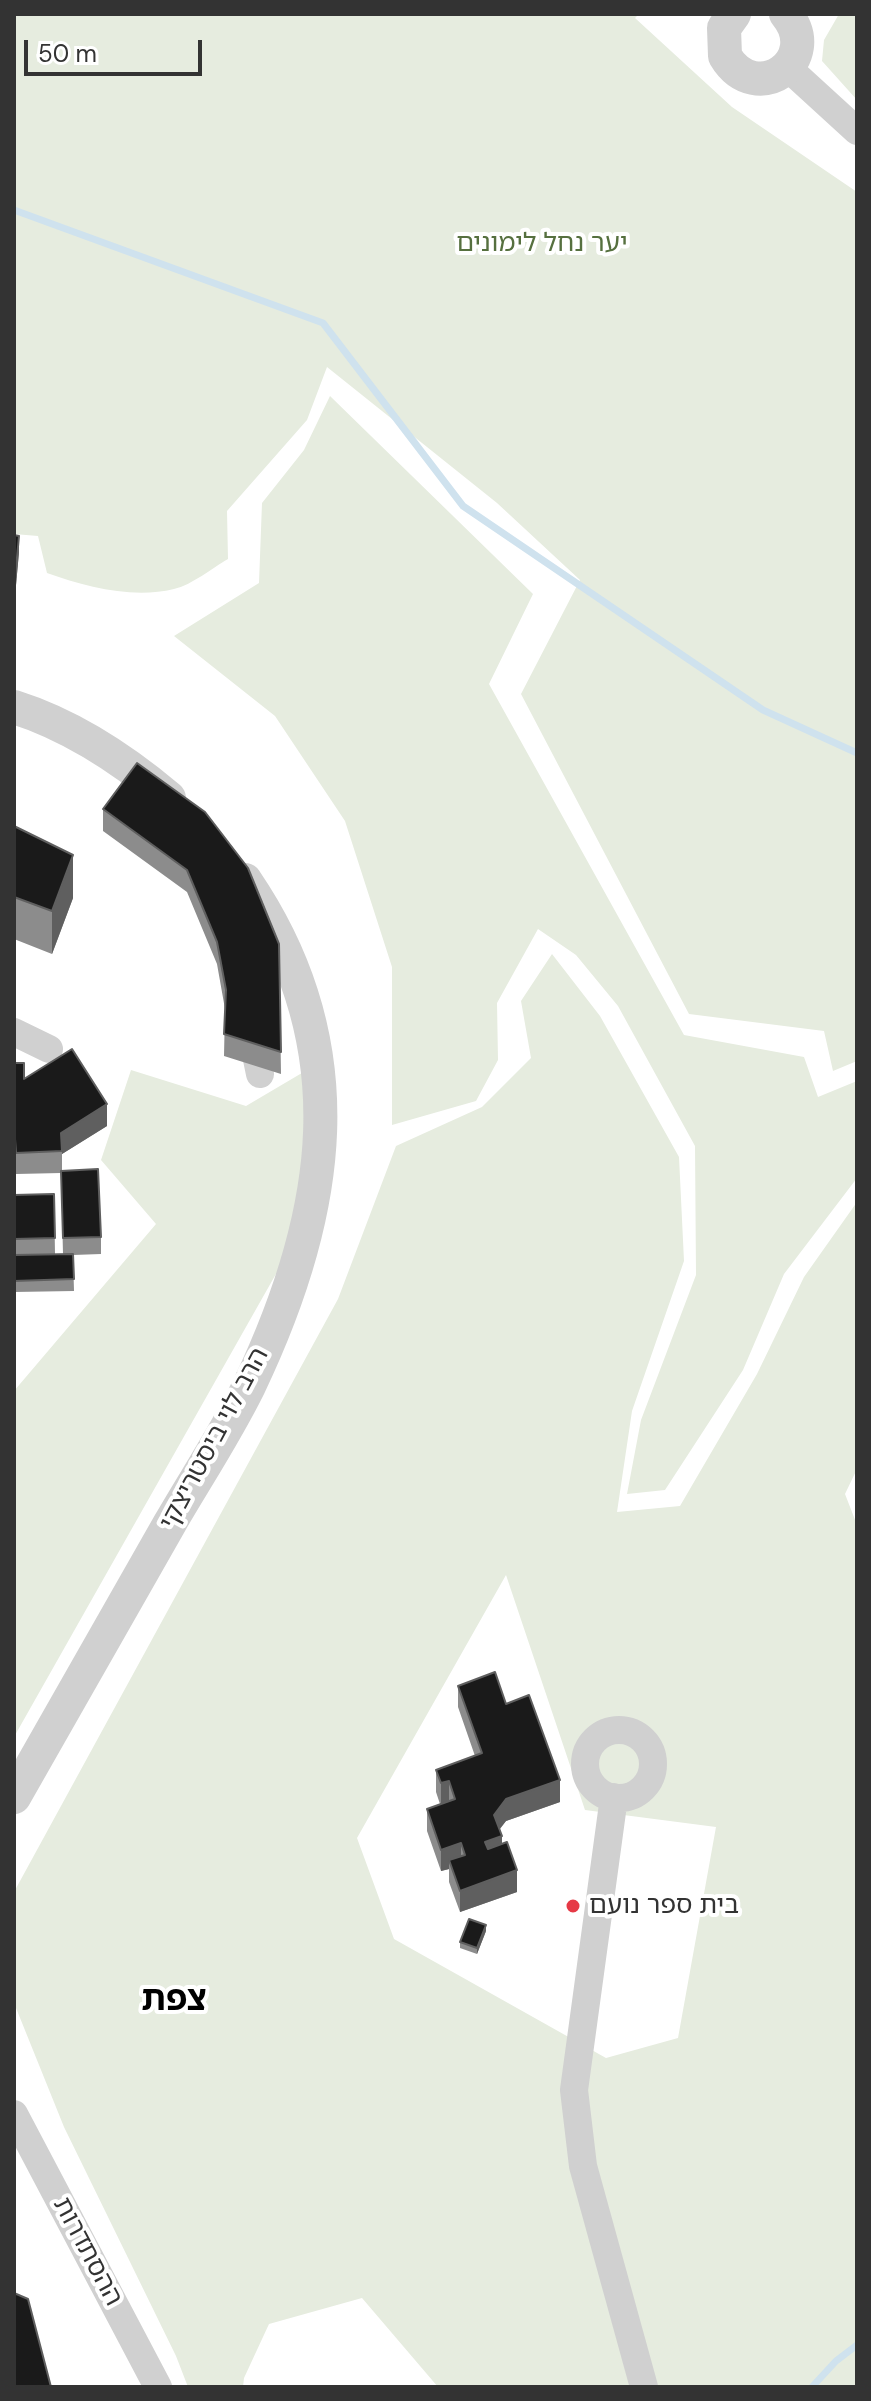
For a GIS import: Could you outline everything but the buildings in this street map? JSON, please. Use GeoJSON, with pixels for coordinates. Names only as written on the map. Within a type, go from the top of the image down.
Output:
{"type":"FeatureCollection","features":[{"type":"Feature","properties":{"kind":"street"},"geometry":{"type":"LineString","coordinates":[[734,14],[724,28],[723,47],[736,70],[762,79],[787,67],[798,46],[797,33],[786,14]]}},
{"type":"Feature","properties":{"kind":"street"},"geometry":{"type":"LineString","coordinates":[[787,67],[857,131]]}},
{"type":"Feature","properties":{"kind":"street"},"geometry":{"type":"LineString","coordinates":[[14,707],[44,716],[114,757],[192,817]]}},
{"type":"Feature","properties":{"kind":"street","name":"הרב לוי ביסטריצקי"},"geometry":{"type":"LineString","coordinates":[[14,1797],[248,1387],[295,1277],[314,1195],[323,1118],[316,1053],[302,992],[285,946],[230,858]]}},
{"type":"Feature","properties":{"kind":"street"},"geometry":{"type":"LineString","coordinates":[[246,1008],[260,1074]]}},
{"type":"Feature","properties":{"kind":"street"},"geometry":{"type":"LineString","coordinates":[[14,1032],[49,1049]]}},
{"type":"Feature","properties":{"kind":"street"},"geometry":{"type":"LineString","coordinates":[[614,1797],[574,2090],[583,2166],[644,2387]]}},
{"type":"Feature","properties":{"kind":"street","name":"ההסתדרות"},"geometry":{"type":"LineString","coordinates":[[15,2115],[158,2387]]}},
{"type":"Feature","properties":{"kind":"green space","name":"יער נחל לימונים"},"geometry":{"type":"Polygon","coordinates":[[[14,14],[639,14],[635,18],[732,107],[857,192],[857,1061],[833,1071],[824,1031],[689,1014],[521,694],[580,580],[497,503],[327,367],[307,420],[227,511],[228,559],[188,584],[142,593],[78,583],[47,573],[38,536],[14,534],[14,14]]]}},
{"type":"Feature","properties":{"kind":"green space"},"geometry":{"type":"Polygon","coordinates":[[[839,14],[857,14],[857,100],[822,61],[824,40],[839,14]]]}},
{"type":"Feature","properties":{"kind":"green space"},"geometry":{"type":"Polygon","coordinates":[[[330,396],[533,594],[489,684],[684,1035],[804,1057],[818,1097],[857,1081],[857,1178],[784,1274],[743,1370],[665,1490],[627,1494],[641,1420],[696,1275],[695,1146],[618,1006],[576,955],[538,929],[497,1003],[498,1060],[476,1101],[392,1125],[392,967],[345,821],[275,716],[174,636],[259,583],[262,503],[304,450],[330,396]]]}},
{"type":"Feature","properties":{"kind":"green space"},"geometry":{"type":"Polygon","coordinates":[[[552,954],[600,1016],[679,1157],[684,1261],[632,1411],[617,1512],[680,1506],[757,1374],[804,1277],[857,1202],[857,1469],[845,1494],[857,1525],[857,2387],[438,2387],[362,2298],[269,2324],[244,2378],[243,2387],[188,2387],[176,2356],[64,2127],[14,2003],[14,1892],[338,1299],[396,1146],[482,1107],[531,1058],[521,1001],[552,954]],[[506,1575],[357,1838],[394,1939],[606,2058],[678,2038],[716,1827],[585,1810],[506,1575]]]}},
{"type":"Feature","properties":{"kind":"green space"},"geometry":{"type":"Polygon","coordinates":[[[329,1057],[298,1235],[14,1737],[14,1391],[156,1224],[101,1160],[131,1070],[246,1106],[329,1057]]]}},
{"type":"Feature","properties":{"kind":"waterway"},"geometry":{"type":"LineString","coordinates":[[14,210],[323,323],[463,506],[763,710],[857,753]]}},
{"type":"Feature","properties":{"kind":"waterway"},"geometry":{"type":"LineString","coordinates":[[812,2387],[836,2361],[857,2345]]}},
{"type":"Feature","properties":{"kind":"place","name":"בית ספר נועם"},"geometry":{"type":"Point","coordinates":[573,1906]}},
{"type":"Feature","properties":{"kind":"district","name":"צפת"},"geometry":{"type":"Point","coordinates":[174,2001]}}]}
